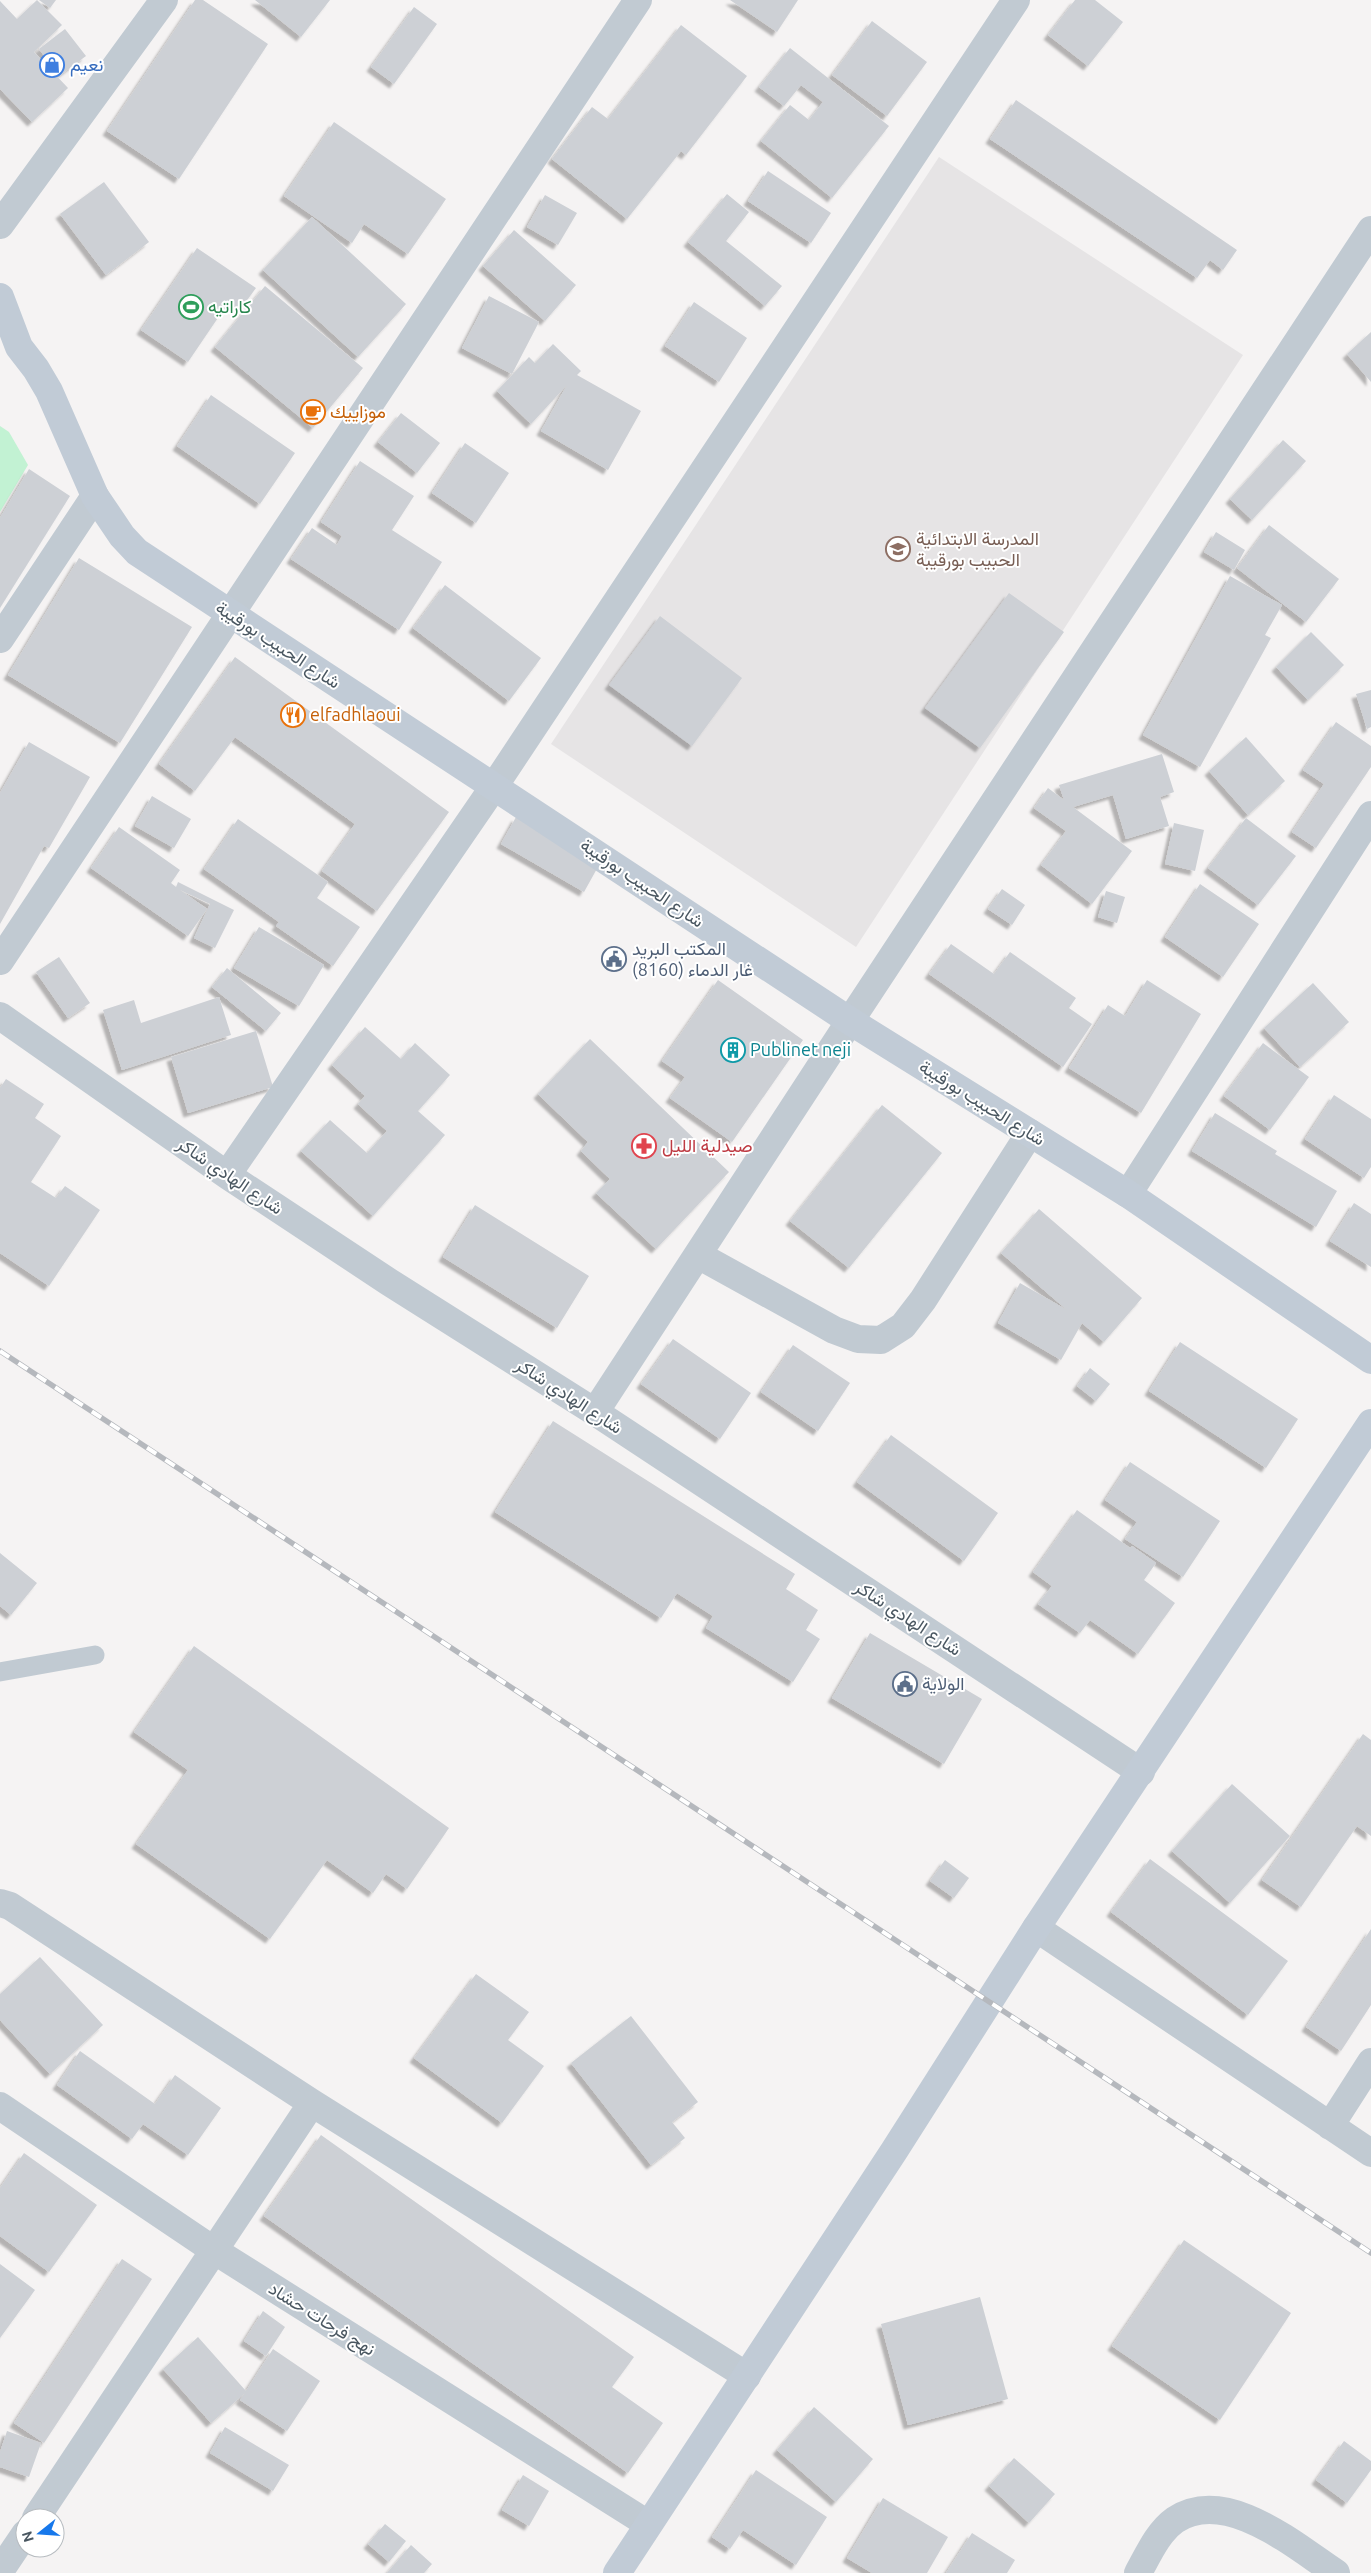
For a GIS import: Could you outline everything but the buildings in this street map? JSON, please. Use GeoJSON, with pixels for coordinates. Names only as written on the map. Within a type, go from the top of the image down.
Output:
{"type":"FeatureCollection","features":[{"type":"Feature","properties":{"kind":"street"},"geometry":{"type":"LineString","coordinates":[[0,225],[164,0]]}},
{"type":"Feature","properties":{"kind":"street"},"geometry":{"type":"LineString","coordinates":[[0,961],[638,0]]}},
{"type":"Feature","properties":{"kind":"street"},"geometry":{"type":"LineString","coordinates":[[227,1175],[495,786],[1016,0]]}},
{"type":"Feature","properties":{"kind":"street"},"geometry":{"type":"LineString","coordinates":[[595,1412],[1371,230]]}},
{"type":"Feature","properties":{"kind":"street","name":"شارع الحبيب بورقيبة"},"geometry":{"type":"LineString","coordinates":[[0,297],[10,342],[36,369],[49,391],[95,496],[122,536],[137,552],[850,1021],[1128,1194],[1371,1360]]}},
{"type":"Feature","properties":{"kind":"street"},"geometry":{"type":"LineString","coordinates":[[0,639],[95,496]]}},
{"type":"Feature","properties":{"kind":"street"},"geometry":{"type":"LineString","coordinates":[[1128,1194],[1371,815]]}},
{"type":"Feature","properties":{"kind":"street","name":"شارع الهادي شاكر"},"geometry":{"type":"LineString","coordinates":[[0,1016],[227,1175],[389,1282],[595,1412],[1141,1772]]}},
{"type":"Feature","properties":{"kind":"street"},"geometry":{"type":"LineString","coordinates":[[698,1255],[834,1330],[858,1339],[881,1340],[903,1326],[923,1300],[1030,1133]]}},
{"type":"Feature","properties":{"kind":"street"},"geometry":{"type":"LineString","coordinates":[[618,2573],[1036,1928],[1371,1424]]}},
{"type":"Feature","properties":{"kind":"street"},"geometry":{"type":"LineString","coordinates":[[0,1903],[10,1906],[312,2103],[747,2376]]}},
{"type":"Feature","properties":{"kind":"street"},"geometry":{"type":"LineString","coordinates":[[1036,1928],[1371,2153]]}},
{"type":"Feature","properties":{"kind":"street"},"geometry":{"type":"LineString","coordinates":[[1330,2126],[1371,2062]]}},
{"type":"Feature","properties":{"kind":"street"},"geometry":{"type":"LineString","coordinates":[[43,2508],[215,2252],[312,2103]]}},
{"type":"Feature","properties":{"kind":"street","name":"نهج فرحات حشاد"},"geometry":{"type":"LineString","coordinates":[[0,2106],[215,2252],[648,2524]]}},
{"type":"Feature","properties":{"kind":"street"},"geometry":{"type":"LineString","coordinates":[[1138,2573],[1165,2529],[1175,2520],[1191,2512],[1206,2510],[1224,2511],[1242,2516],[1269,2528],[1336,2573]]}},
{"type":"Feature","properties":{"kind":"street"},"geometry":{"type":"LineString","coordinates":[[0,2571],[15,2549]]}},
{"type":"Feature","properties":{"kind":"lane"},"geometry":{"type":"LineString","coordinates":[[0,1672],[95,1655]]}},
{"type":"Feature","properties":{"kind":"shaded area","name":"المدرسة الابتدائية الحبيب بورقيبة"},"geometry":{"type":"Polygon","coordinates":[[[939,157],[1243,355],[856,947],[551,744],[939,157]]]}},
{"type":"Feature","properties":{"kind":"green space"},"geometry":{"type":"Polygon","coordinates":[[[0,426],[9,432],[28,465],[0,512],[0,426]]]}},
{"type":"Feature","properties":{"kind":"railway"},"geometry":{"type":"LineString","coordinates":[[0,1351],[1371,2253]]}},
{"type":"Feature","properties":{"kind":"place","name":"نعيم"},"geometry":{"type":"Point","coordinates":[52,65]}},
{"type":"Feature","properties":{"kind":"place","name":"كاراتيه"},"geometry":{"type":"Point","coordinates":[191,307]}},
{"type":"Feature","properties":{"kind":"place","name":"موزاييك"},"geometry":{"type":"Point","coordinates":[313,412]}},
{"type":"Feature","properties":{"kind":"place","name":"المدرسة الابتدائية الحبيب بورقيبة"},"geometry":{"type":"Point","coordinates":[898,549]}},
{"type":"Feature","properties":{"kind":"place","name":"elfadhlaoui"},"geometry":{"type":"Point","coordinates":[293,715]}},
{"type":"Feature","properties":{"kind":"place","name":"المكتب البريد غار الدماء (8160)"},"geometry":{"type":"Point","coordinates":[614,959]}},
{"type":"Feature","properties":{"kind":"place","name":"Publinet neji"},"geometry":{"type":"Point","coordinates":[733,1050]}},
{"type":"Feature","properties":{"kind":"place","name":"صيدلية الليل"},"geometry":{"type":"Point","coordinates":[644,1146]}},
{"type":"Feature","properties":{"kind":"place","name":"الولاية"},"geometry":{"type":"Point","coordinates":[905,1684]}}]}
